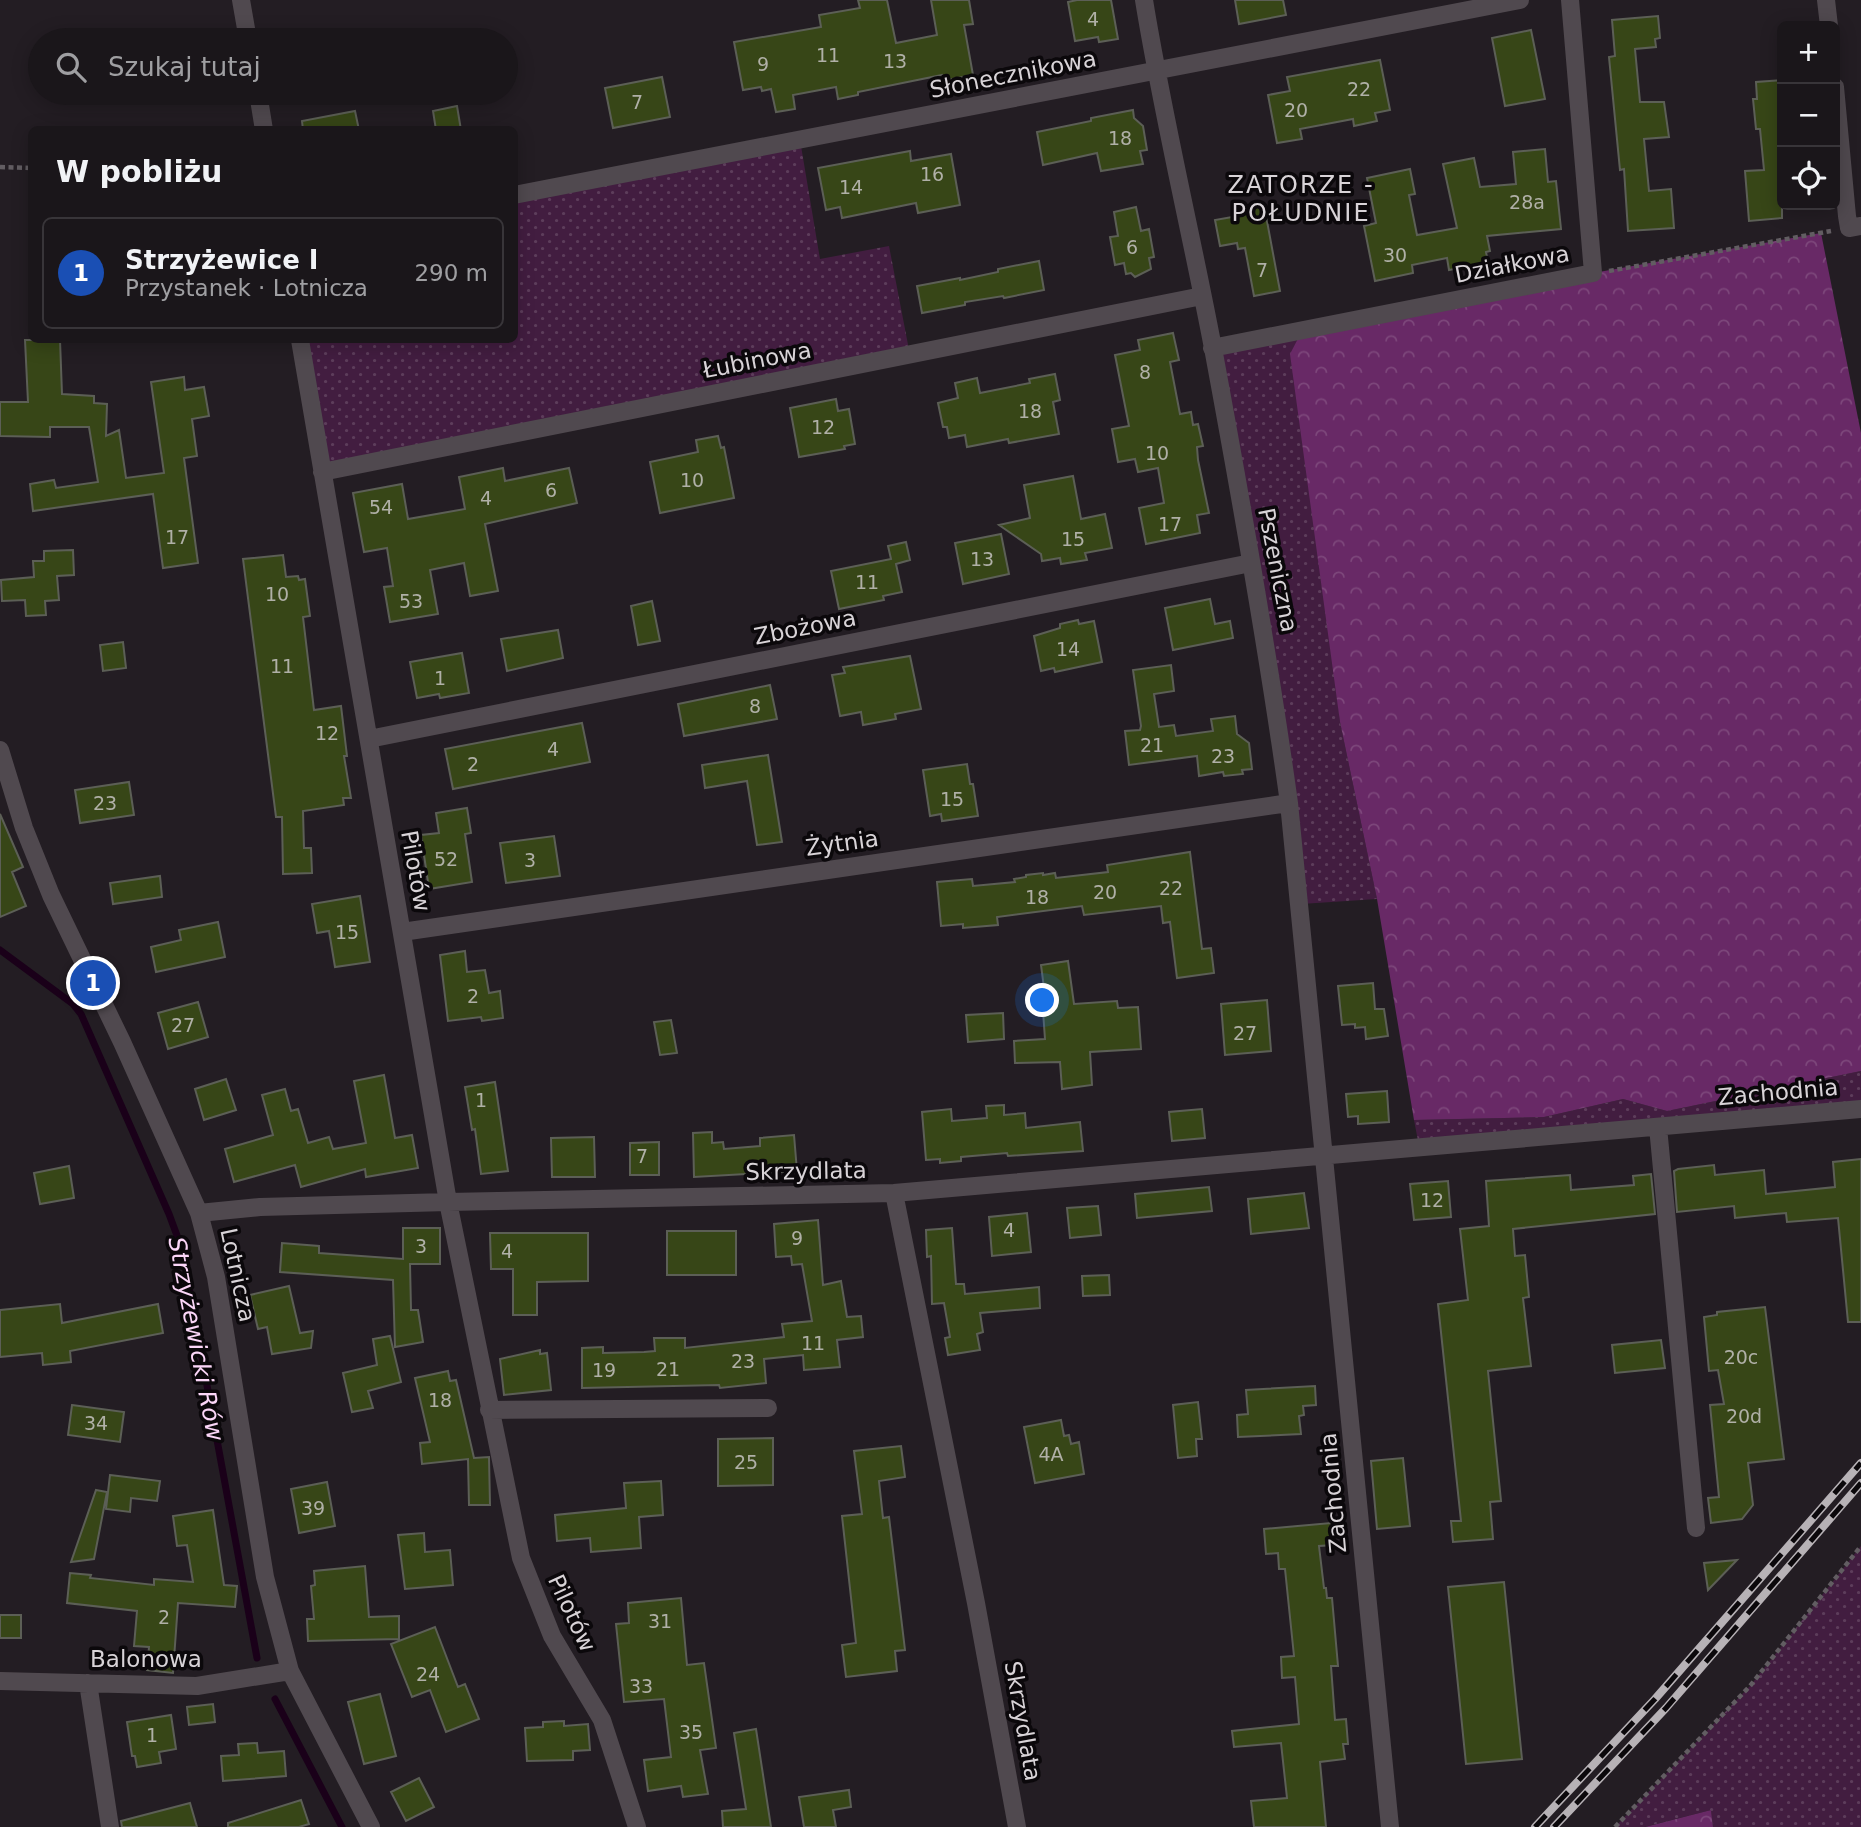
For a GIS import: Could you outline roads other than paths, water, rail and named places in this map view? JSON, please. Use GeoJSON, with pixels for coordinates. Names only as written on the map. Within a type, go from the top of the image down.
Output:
{"type":"FeatureCollection","features":[{"type":"Feature","properties":{"kind":"street"},"geometry":{"type":"LineString","coordinates":[[241,0],[246,28]]}},
{"type":"Feature","properties":{"kind":"street","name":"Pszeniczna"},"geometry":{"type":"LineString","coordinates":[[1144,0],[1270,660],[1289,803],[1326,1155]]}},
{"type":"Feature","properties":{"kind":"street","name":"Słonecznikowa"},"geometry":{"type":"LineString","coordinates":[[518,194],[1520,0]]}},
{"type":"Feature","properties":{"kind":"street","name":"Działkowa"},"geometry":{"type":"LineString","coordinates":[[1212,348],[1593,274],[1570,0]]}},
{"type":"Feature","properties":{"kind":"street"},"geometry":{"type":"LineString","coordinates":[[1826,0],[1828,21]]}},
{"type":"Feature","properties":{"kind":"street"},"geometry":{"type":"LineString","coordinates":[[260,105],[263,126]]}},
{"type":"Feature","properties":{"kind":"street"},"geometry":{"type":"LineString","coordinates":[[1840,122],[1855,227]]}},
{"type":"Feature","properties":{"kind":"street","name":"Łubinowa"},"geometry":{"type":"LineString","coordinates":[[322,472],[1202,296]]}},
{"type":"Feature","properties":{"kind":"street","name":"Pilotów"},"geometry":{"type":"LineString","coordinates":[[300,343],[448,1202],[521,1558],[552,1636],[602,1720],[637,1827]]}},
{"type":"Feature","properties":{"kind":"street","name":"Zbożowa"},"geometry":{"type":"LineString","coordinates":[[369,740],[1251,563]]}},
{"type":"Feature","properties":{"kind":"street","name":"Lotnicza"},"geometry":{"type":"LineString","coordinates":[[0,750],[24,828],[51,895],[200,1213],[216,1277],[265,1577],[290,1671],[371,1827]]}},
{"type":"Feature","properties":{"kind":"street","name":"Żytnia"},"geometry":{"type":"LineString","coordinates":[[402,932],[1289,803]]}},
{"type":"Feature","properties":{"kind":"street","name":"Zachodnia"},"geometry":{"type":"LineString","coordinates":[[894,1193],[1861,1109]]}},
{"type":"Feature","properties":{"kind":"street"},"geometry":{"type":"LineString","coordinates":[[1658,1127],[1696,1528]]}},
{"type":"Feature","properties":{"kind":"street","name":"Zachodnia"},"geometry":{"type":"LineString","coordinates":[[1326,1155],[1390,1827]]}},
{"type":"Feature","properties":{"kind":"street","name":"Skrzydlata"},"geometry":{"type":"LineString","coordinates":[[200,1213],[260,1207],[894,1193],[976,1604],[1017,1827]]}},
{"type":"Feature","properties":{"kind":"street"},"geometry":{"type":"LineString","coordinates":[[489,1410],[768,1408]]}},
{"type":"Feature","properties":{"kind":"street","name":"Balonowa"},"geometry":{"type":"LineString","coordinates":[[0,1681],[197,1686],[290,1671]]}},
{"type":"Feature","properties":{"kind":"street"},"geometry":{"type":"LineString","coordinates":[[88,1683],[110,1827]]}},
{"type":"Feature","properties":{"kind":"waterway","name":"Strzyżewicki Rów"},"geometry":{"type":"LineString","coordinates":[[0,950],[73,1004],[81,1014],[182,1249],[257,1658]]}},
{"type":"Feature","properties":{"kind":"waterway","name":"Strzyżewicki Rów"},"geometry":{"type":"LineString","coordinates":[[275,1699],[342,1827]]}},
{"type":"Feature","properties":{"kind":"railway"},"geometry":{"type":"LineString","coordinates":[[1535,1827],[1655,1699],[1861,1463]]}},
{"type":"Feature","properties":{"kind":"railway"},"geometry":{"type":"LineString","coordinates":[[1554,1827],[1666,1708],[1861,1483]]}},
{"type":"Feature","properties":{"kind":"place","name":"Strzyżewice I"},"geometry":{"type":"Point","coordinates":[93,983]}},
{"type":"Feature","properties":{"kind":"district","name":"ZATORZE - POŁUDNIE"},"geometry":{"type":"Point","coordinates":[1301,199]}}]}
